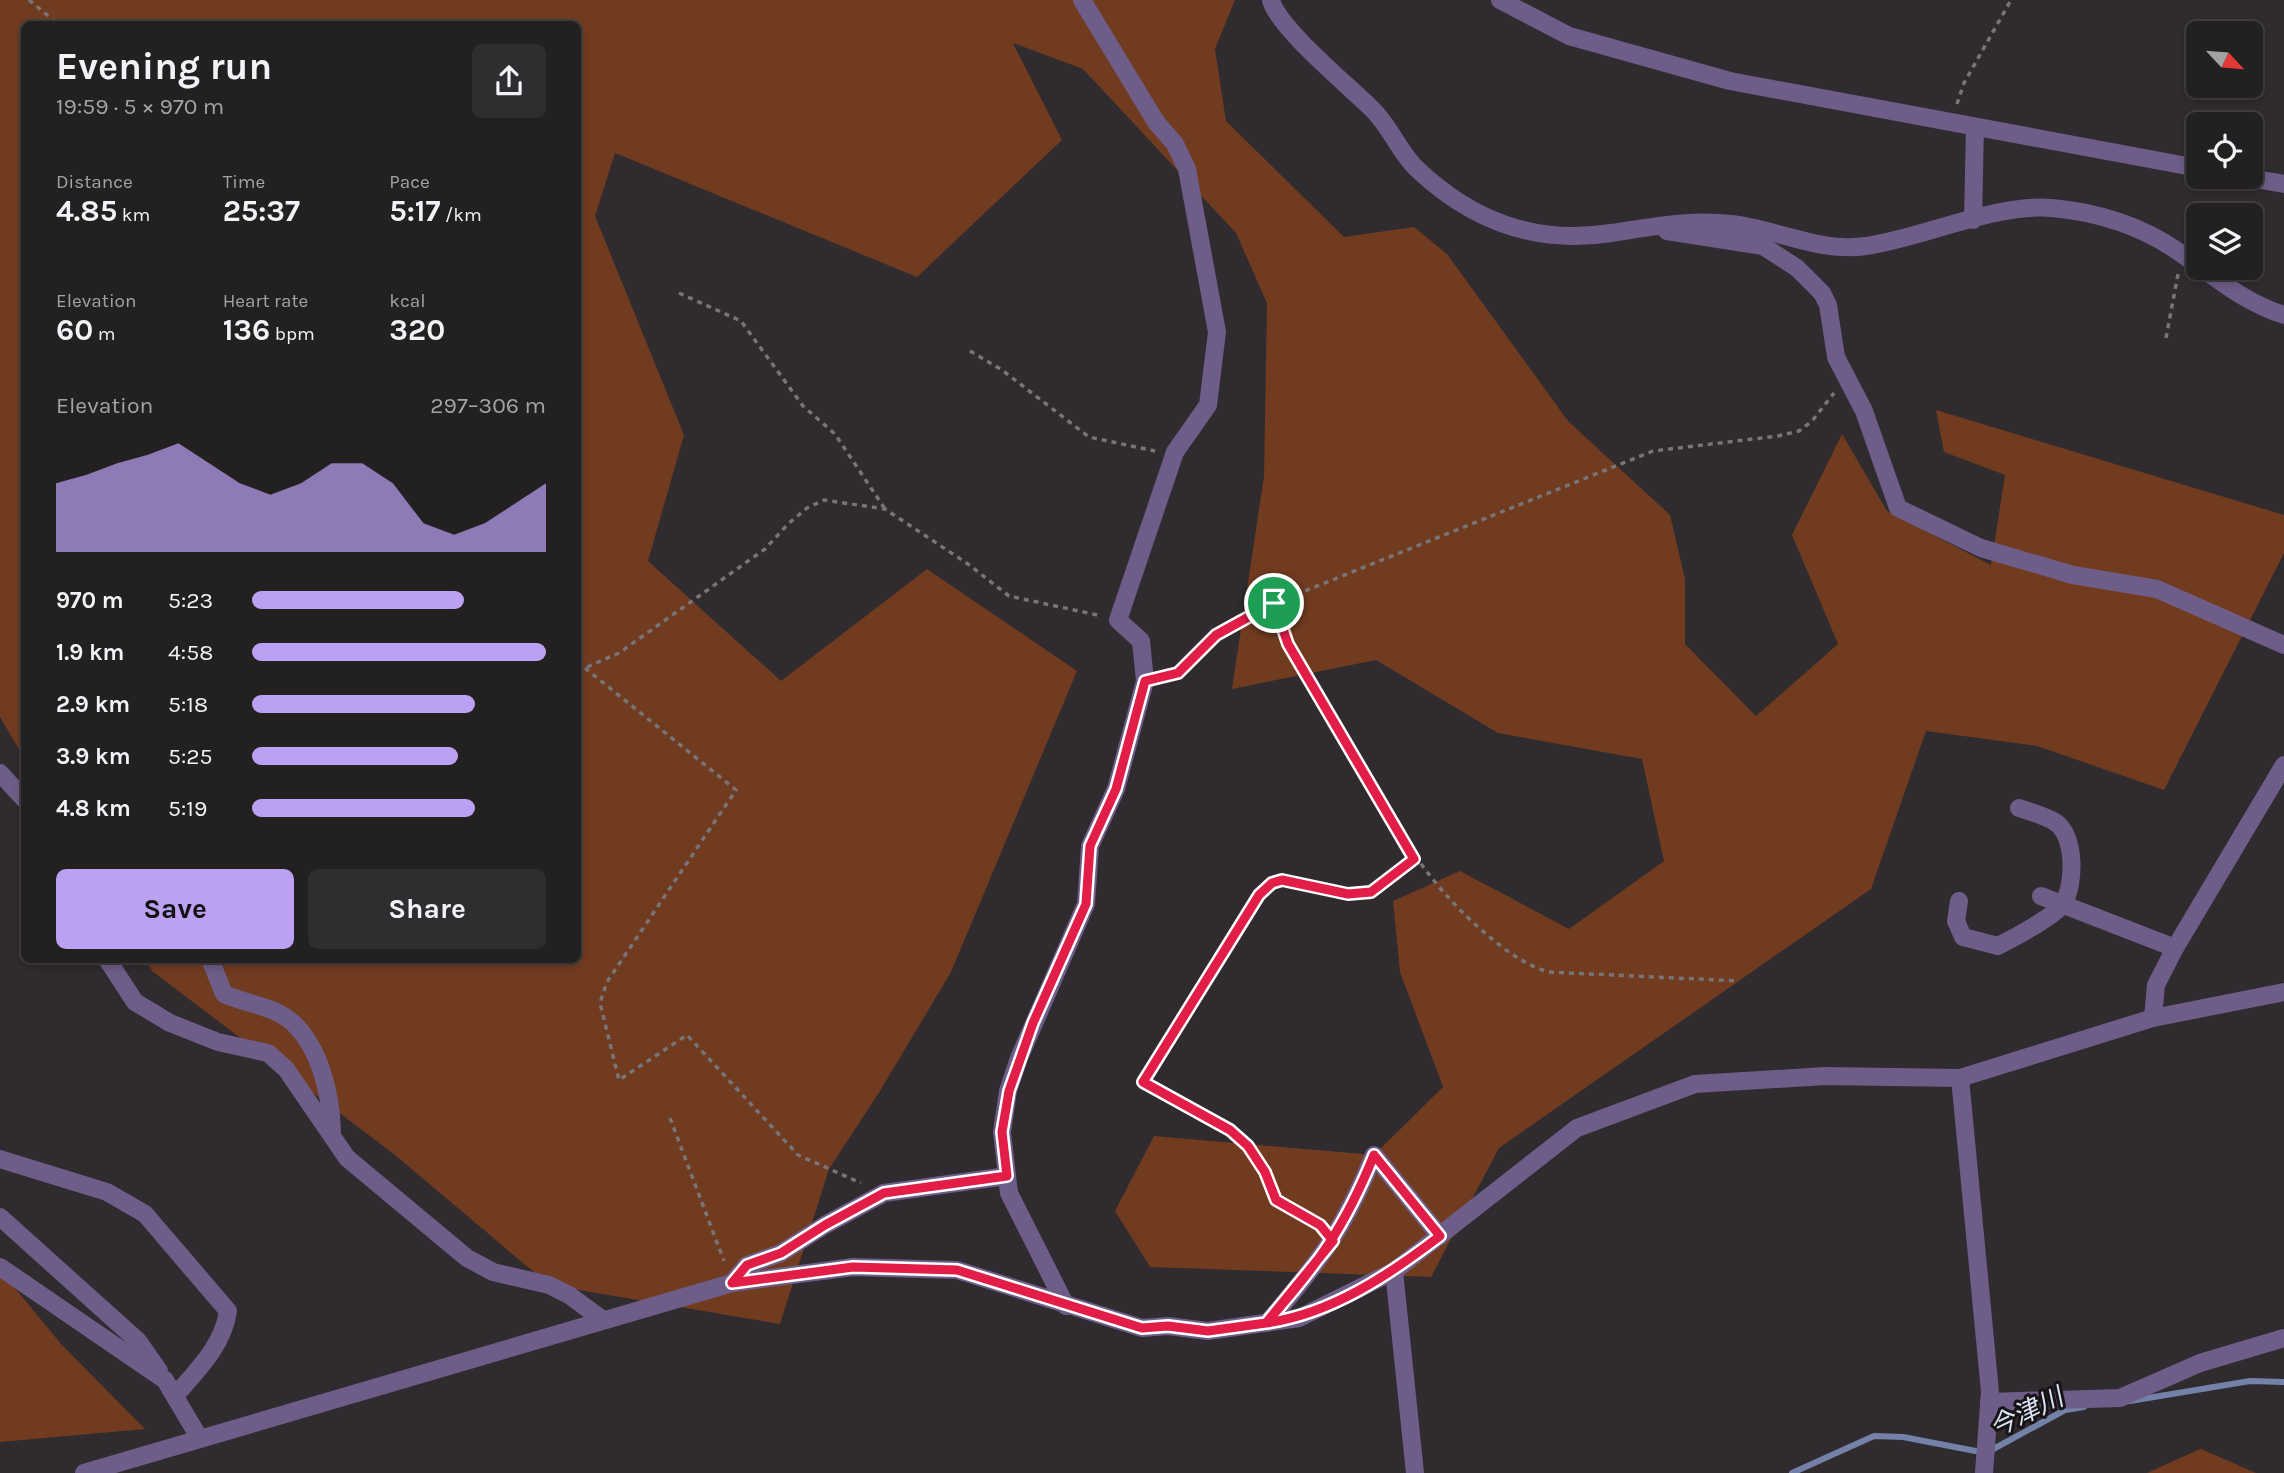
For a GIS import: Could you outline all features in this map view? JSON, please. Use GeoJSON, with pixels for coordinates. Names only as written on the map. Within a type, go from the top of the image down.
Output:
{"type":"FeatureCollection","features":[{"type":"Feature","properties":{"kind":"street"},"geometry":{"type":"LineString","coordinates":[[1066,1306],[1009,1193],[1002,1132],[1009,1091],[1033,1023],[1086,904],[1090,846],[1116,789],[1145,681],[1141,641],[1118,620],[1175,452],[1208,405],[1217,332],[1187,169],[1175,144],[1156,122],[1082,0]]}},
{"type":"Feature","properties":{"kind":"street"},"geometry":{"type":"LineString","coordinates":[[1271,0],[1273,9],[1307,46],[1376,112],[1415,167],[1496,223],[1542,235],[1608,233],[1646,226],[1732,223],[1838,249],[1869,246],[1973,220],[2048,208],[2088,212],[2127,224],[2182,255],[2215,281],[2284,315]]}},
{"type":"Feature","properties":{"kind":"street"},"geometry":{"type":"LineString","coordinates":[[1500,0],[1569,36],[1730,81],[2186,166]]}},
{"type":"Feature","properties":{"kind":"street"},"geometry":{"type":"LineString","coordinates":[[1973,220],[1975,127]]}},
{"type":"Feature","properties":{"kind":"street"},"geometry":{"type":"LineString","coordinates":[[2263,180],[2284,184]]}},
{"type":"Feature","properties":{"kind":"street"},"geometry":{"type":"LineString","coordinates":[[1646,226],[1744,240],[1778,254],[1822,293],[1828,305],[1836,357],[1868,421],[1898,508],[1981,548],[2073,575],[2157,589],[2284,645]]}},
{"type":"Feature","properties":{"kind":"street"},"geometry":{"type":"LineString","coordinates":[[2153,1018],[2156,985],[2175,948],[2284,765]]}},
{"type":"Feature","properties":{"kind":"street"},"geometry":{"type":"LineString","coordinates":[[0,772],[21,796]]}},
{"type":"Feature","properties":{"kind":"street"},"geometry":{"type":"LineString","coordinates":[[1959,901],[1956,921],[1963,937],[1998,946],[2021,934],[2063,904],[2072,870],[2070,842],[2057,823],[2020,808]]}},
{"type":"Feature","properties":{"kind":"street"},"geometry":{"type":"LineString","coordinates":[[2041,896],[2175,948]]}},
{"type":"Feature","properties":{"kind":"street"},"geometry":{"type":"LineString","coordinates":[[110,963],[135,1002],[170,1023],[218,1042],[268,1053],[286,1069],[332,1132],[347,1158],[467,1258],[493,1272],[550,1285],[569,1295],[603,1320]]}},
{"type":"Feature","properties":{"kind":"street"},"geometry":{"type":"LineString","coordinates":[[212,963],[224,994],[243,1003],[264,1007],[293,1022],[314,1054],[331,1106],[332,1132]]}},
{"type":"Feature","properties":{"kind":"street"},"geometry":{"type":"LineString","coordinates":[[84,1473],[732,1283],[853,1267],[957,1270],[1142,1328],[1168,1326],[1208,1331],[1298,1318],[1394,1271],[1577,1128],[1695,1084],[1825,1076],[1960,1078],[2153,1018],[2284,992]]}},
{"type":"Feature","properties":{"kind":"street"},"geometry":{"type":"LineString","coordinates":[[1960,1078],[1989,1402],[1984,1473]]}},
{"type":"Feature","properties":{"kind":"street"},"geometry":{"type":"LineString","coordinates":[[1266,1323],[1333,1241],[1350,1211],[1374,1155],[1440,1236]]}},
{"type":"Feature","properties":{"kind":"street"},"geometry":{"type":"LineString","coordinates":[[0,1159],[107,1192],[145,1214],[228,1311],[226,1326],[215,1348],[174,1396]]}},
{"type":"Feature","properties":{"kind":"street"},"geometry":{"type":"LineString","coordinates":[[732,1283],[747,1265],[781,1253],[884,1193],[1007,1176]]}},
{"type":"Feature","properties":{"kind":"street"},"geometry":{"type":"LineString","coordinates":[[0,1217],[138,1341],[200,1439]]}},
{"type":"Feature","properties":{"kind":"street"},"geometry":{"type":"LineString","coordinates":[[0,1267],[165,1380]]}},
{"type":"Feature","properties":{"kind":"street"},"geometry":{"type":"LineString","coordinates":[[1394,1271],[1415,1473]]}},
{"type":"Feature","properties":{"kind":"street"},"geometry":{"type":"LineString","coordinates":[[1989,1402],[2120,1398],[2200,1363],[2284,1338]]}},
{"type":"Feature","properties":{"kind":"path"},"geometry":{"type":"LineString","coordinates":[[29,0],[54,21]]}},
{"type":"Feature","properties":{"kind":"path"},"geometry":{"type":"LineString","coordinates":[[1951,122],[1964,83],[2011,0]]}},
{"type":"Feature","properties":{"kind":"path"},"geometry":{"type":"LineString","coordinates":[[2166,338],[2182,255]]}},
{"type":"Feature","properties":{"kind":"path"},"geometry":{"type":"LineString","coordinates":[[679,293],[741,321],[803,406],[835,434],[885,509],[968,564],[1009,596],[1118,620]]}},
{"type":"Feature","properties":{"kind":"path"},"geometry":{"type":"LineString","coordinates":[[970,351],[1002,370],[1089,437],[1144,450],[1175,452]]}},
{"type":"Feature","properties":{"kind":"path"},"geometry":{"type":"LineString","coordinates":[[1145,681],[1178,673],[1216,635],[1274,603],[1653,451],[1778,436],[1799,431],[1827,404],[1845,372]]}},
{"type":"Feature","properties":{"kind":"path"},"geometry":{"type":"LineString","coordinates":[[581,670],[619,653],[765,549],[807,508],[824,500],[885,509]]}},
{"type":"Feature","properties":{"kind":"path"},"geometry":{"type":"LineString","coordinates":[[1274,603],[1288,644],[1414,859],[1467,918],[1529,966],[1570,974],[1740,981]]}},
{"type":"Feature","properties":{"kind":"path"},"geometry":{"type":"LineString","coordinates":[[585,668],[736,789],[607,982],[600,1003],[619,1080],[687,1035],[798,1155],[884,1193]]}},
{"type":"Feature","properties":{"kind":"path"},"geometry":{"type":"LineString","coordinates":[[1333,1241],[1320,1225],[1276,1200],[1265,1172],[1248,1146],[1230,1130],[1143,1082],[1259,895],[1272,883],[1282,880],[1348,894],[1371,892],[1414,859]]}},
{"type":"Feature","properties":{"kind":"path"},"geometry":{"type":"LineString","coordinates":[[670,1118],[732,1283]]}},
{"type":"Feature","properties":{"kind":"shaded area"},"geometry":{"type":"Polygon","coordinates":[[[0,0],[1235,0],[1215,49],[1226,121],[1344,237],[1414,227],[1447,254],[1568,421],[1670,515],[1685,579],[1685,644],[1756,716],[1838,644],[1792,535],[1842,434],[1887,511],[1991,565],[2005,475],[1944,452],[1936,410],[2284,515],[2284,553],[2164,790],[2037,746],[1926,731],[1871,889],[1499,1148],[1431,1277],[1150,1267],[1115,1211],[1154,1136],[1374,1155],[1443,1087],[1400,972],[1393,901],[1460,871],[1569,929],[1664,861],[1642,759],[1498,733],[1376,660],[1232,689],[1264,476],[1267,303],[1236,233],[1083,69],[1013,43],[1062,140],[917,277],[615,153],[595,216],[684,435],[648,561],[781,681],[927,569],[1077,671],[951,972],[880,1091],[829,1169],[780,1324],[549,1285],[395,1155],[152,971],[147,963],[581,963],[581,21],[21,21],[21,753],[0,717],[0,0]]]}},
{"type":"Feature","properties":{"kind":"shaded area"},"geometry":{"type":"Polygon","coordinates":[[[0,1270],[62,1345],[145,1429],[0,1442],[0,1270]]]}},
{"type":"Feature","properties":{"kind":"shaded area"},"geometry":{"type":"Polygon","coordinates":[[[2201,1449],[2256,1473],[2147,1473],[2201,1449]]]}},
{"type":"Feature","properties":{"kind":"waterway","name":"今津川"},"geometry":{"type":"LineString","coordinates":[[2130,1401],[2250,1381],[2284,1382]]}},
{"type":"Feature","properties":{"kind":"waterway","name":"今津川"},"geometry":{"type":"LineString","coordinates":[[1792,1473],[1874,1436],[1903,1437],[1986,1453],[2065,1410],[2084,1407]]}},
{"type":"Feature","properties":{"kind":"route"},"geometry":{"type":"LineString","coordinates":[[1274,603],[1216,635],[1178,673],[1145,681],[1116,789],[1090,846],[1086,904],[1033,1023],[1009,1091],[1002,1132],[1007,1176],[884,1193],[781,1253],[747,1265],[732,1283],[853,1267],[957,1270],[1142,1328],[1168,1326],[1208,1331],[1266,1323],[1316,1266],[1333,1241],[1350,1211],[1374,1155],[1440,1236],[1394,1271],[1298,1318],[1266,1323],[1316,1266],[1333,1241],[1320,1225],[1276,1200],[1265,1172],[1248,1146],[1230,1130],[1143,1082],[1259,895],[1272,883],[1282,880],[1348,894],[1371,892],[1391,880],[1414,859],[1288,644],[1274,603]]}}]}
